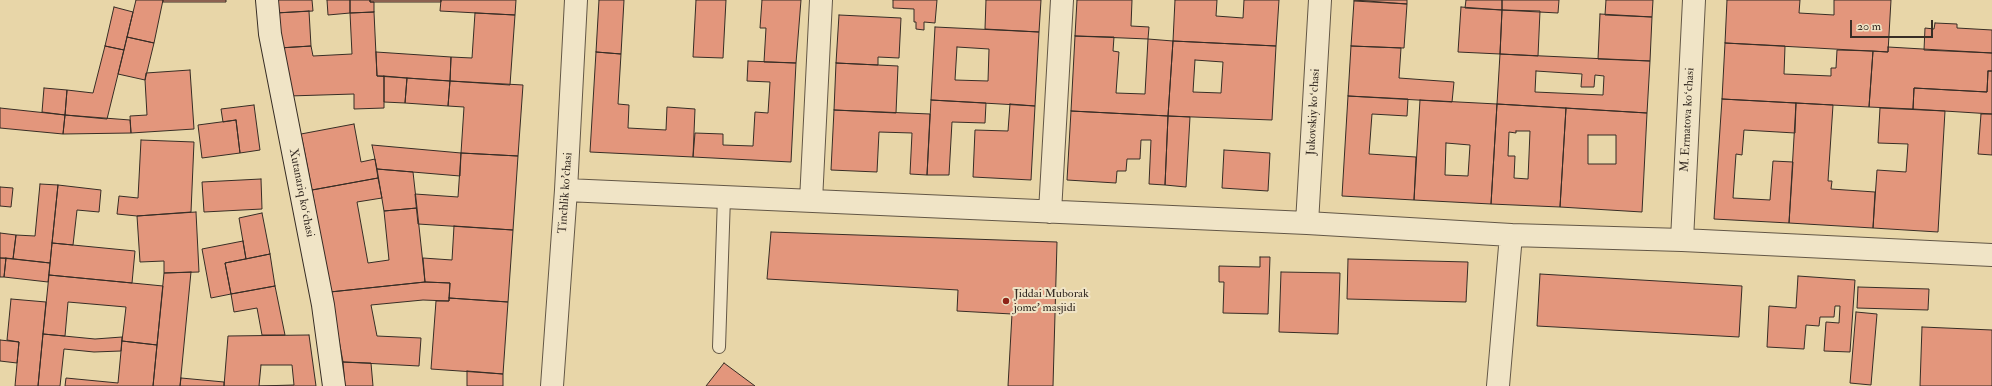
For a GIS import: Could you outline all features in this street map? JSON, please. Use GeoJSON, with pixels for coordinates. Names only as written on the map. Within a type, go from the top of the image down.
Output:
{"type":"FeatureCollection","features":[{"type":"Feature","properties":{"kind":"street","name":"Xutanariq koʻchasi"},"geometry":{"type":"LineString","coordinates":[[267,0],[270,34],[324,305],[334,386]]}},
{"type":"Feature","properties":{"kind":"street","name":"Tinchlik ko'chasi"},"geometry":{"type":"LineString","coordinates":[[552,386],[566,190],[576,0]]}},
{"type":"Feature","properties":{"kind":"street"},"geometry":{"type":"LineString","coordinates":[[811,201],[821,0]]}},
{"type":"Feature","properties":{"kind":"street"},"geometry":{"type":"LineString","coordinates":[[1050,212],[1062,0]]}},
{"type":"Feature","properties":{"kind":"street","name":"Jukovskiy koʻchasi"},"geometry":{"type":"LineString","coordinates":[[1307,223],[1320,0]]}},
{"type":"Feature","properties":{"kind":"street","name":"M. Ermatova koʻchasi"},"geometry":{"type":"LineString","coordinates":[[1682,240],[1694,0]]}},
{"type":"Feature","properties":{"kind":"street"},"geometry":{"type":"LineString","coordinates":[[566,190],[1307,223],[1511,235],[1682,240],[1992,255]]}},
{"type":"Feature","properties":{"kind":"street"},"geometry":{"type":"LineString","coordinates":[[1498,386],[1511,235]]}},
{"type":"Feature","properties":{"kind":"lane"},"geometry":{"type":"LineString","coordinates":[[719,347],[724,197]]}},
{"type":"Feature","properties":{"kind":"building"},"geometry":{"type":"Polygon","coordinates":[[[136,0],[163,0],[154,43],[127,37],[136,0]]]}},
{"type":"Feature","properties":{"kind":"building"},"geometry":{"type":"Polygon","coordinates":[[[163,0],[226,0],[226,2],[163,2],[163,0]]]}},
{"type":"Feature","properties":{"kind":"building"},"geometry":{"type":"Polygon","coordinates":[[[273,0],[312,0],[313,11],[274,13],[273,0]]]}},
{"type":"Feature","properties":{"kind":"building"},"geometry":{"type":"Polygon","coordinates":[[[327,0],[350,0],[350,13],[328,15],[327,0]]]}},
{"type":"Feature","properties":{"kind":"building"},"geometry":{"type":"Polygon","coordinates":[[[350,0],[370,0],[370,2],[374,2],[374,12],[350,13],[350,0]]]}},
{"type":"Feature","properties":{"kind":"building"},"geometry":{"type":"Polygon","coordinates":[[[370,0],[441,0],[441,2],[370,2],[370,0]]]}},
{"type":"Feature","properties":{"kind":"building"},"geometry":{"type":"Polygon","coordinates":[[[441,0],[516,0],[515,15],[440,11],[441,0]]]}},
{"type":"Feature","properties":{"kind":"building"},"geometry":{"type":"Polygon","coordinates":[[[599,0],[624,0],[621,54],[596,52],[599,0]]]}},
{"type":"Feature","properties":{"kind":"building"},"geometry":{"type":"Polygon","coordinates":[[[696,0],[726,0],[723,58],[693,57],[696,0]]]}},
{"type":"Feature","properties":{"kind":"building"},"geometry":{"type":"Polygon","coordinates":[[[762,0],[801,0],[796,63],[764,62],[766,28],[760,28],[762,0]]]}},
{"type":"Feature","properties":{"kind":"building"},"geometry":{"type":"Polygon","coordinates":[[[893,0],[937,0],[935,23],[924,22],[924,30],[916,29],[916,22],[914,22],[914,9],[893,8],[893,0]]]}},
{"type":"Feature","properties":{"kind":"building"},"geometry":{"type":"Polygon","coordinates":[[[986,0],[1041,0],[1039,32],[985,29],[986,0]]]}},
{"type":"Feature","properties":{"kind":"building"},"geometry":{"type":"Polygon","coordinates":[[[1077,0],[1132,0],[1131,26],[1149,27],[1148,39],[1075,36],[1077,0]]]}},
{"type":"Feature","properties":{"kind":"building"},"geometry":{"type":"Polygon","coordinates":[[[1175,0],[1217,0],[1216,16],[1243,18],[1244,0],[1279,0],[1276,46],[1173,41],[1175,0]]]}},
{"type":"Feature","properties":{"kind":"building"},"geometry":{"type":"Polygon","coordinates":[[[1354,0],[1407,0],[1407,4],[1354,0]]]}},
{"type":"Feature","properties":{"kind":"building"},"geometry":{"type":"Polygon","coordinates":[[[1466,0],[1502,0],[1502,10],[1465,8],[1466,0]]]}},
{"type":"Feature","properties":{"kind":"building"},"geometry":{"type":"Polygon","coordinates":[[[1502,0],[1559,0],[1558,13],[1502,10],[1502,0]]]}},
{"type":"Feature","properties":{"kind":"building"},"geometry":{"type":"Polygon","coordinates":[[[1606,0],[1653,0],[1652,17],[1605,15],[1606,0]]]}},
{"type":"Feature","properties":{"kind":"building"},"geometry":{"type":"Polygon","coordinates":[[[1727,0],[1800,0],[1799,13],[1834,15],[1834,0],[1891,0],[1888,52],[1725,43],[1727,0]]]}},
{"type":"Feature","properties":{"kind":"building"},"geometry":{"type":"Polygon","coordinates":[[[1354,1],[1407,4],[1404,48],[1351,46],[1354,1]]]}},
{"type":"Feature","properties":{"kind":"building"},"geometry":{"type":"Polygon","coordinates":[[[114,7],[133,12],[124,50],[105,46],[114,7]]]}},
{"type":"Feature","properties":{"kind":"building"},"geometry":{"type":"Polygon","coordinates":[[[1461,7],[1502,10],[1500,54],[1458,52],[1461,7]]]}},
{"type":"Feature","properties":{"kind":"building"},"geometry":{"type":"Polygon","coordinates":[[[1502,10],[1540,11],[1538,56],[1500,54],[1502,10]]]}},
{"type":"Feature","properties":{"kind":"building"},"geometry":{"type":"Polygon","coordinates":[[[309,11],[311,46],[279,48],[277,13],[309,11]]]}},
{"type":"Feature","properties":{"kind":"building"},"geometry":{"type":"Polygon","coordinates":[[[374,12],[377,76],[384,76],[384,108],[354,109],[354,94],[289,96],[279,48],[311,46],[313,56],[352,54],[350,13],[374,12]]]}},
{"type":"Feature","properties":{"kind":"building"},"geometry":{"type":"Polygon","coordinates":[[[475,13],[515,15],[510,85],[450,81],[451,57],[472,58],[475,13]]]}},
{"type":"Feature","properties":{"kind":"building"},"geometry":{"type":"Polygon","coordinates":[[[1600,14],[1652,17],[1650,61],[1598,59],[1600,14]]]}},
{"type":"Feature","properties":{"kind":"building"},"geometry":{"type":"Polygon","coordinates":[[[839,15],[901,18],[899,58],[878,57],[878,65],[836,63],[839,15]]]}},
{"type":"Feature","properties":{"kind":"building"},"geometry":{"type":"Polygon","coordinates":[[[1935,23],[1957,24],[1957,28],[1992,30],[1992,53],[1924,50],[1925,28],[1934,29],[1935,23]]]}},
{"type":"Feature","properties":{"kind":"building"},"geometry":{"type":"Polygon","coordinates":[[[935,27],[1039,32],[1035,106],[931,100],[935,27]],[[957,47],[955,80],[988,81],[989,49],[957,47]]]}},
{"type":"Feature","properties":{"kind":"building"},"geometry":{"type":"Polygon","coordinates":[[[1075,36],[1114,37],[1113,51],[1119,52],[1116,93],[1145,94],[1148,39],[1173,41],[1168,116],[1071,111],[1075,36]]]}},
{"type":"Feature","properties":{"kind":"building"},"geometry":{"type":"Polygon","coordinates":[[[127,37],[154,43],[145,80],[118,74],[127,37]]]}},
{"type":"Feature","properties":{"kind":"building"},"geometry":{"type":"Polygon","coordinates":[[[1173,41],[1276,46],[1272,120],[1168,116],[1173,41]],[[1195,60],[1193,92],[1221,93],[1223,62],[1195,60]]]}},
{"type":"Feature","properties":{"kind":"building"},"geometry":{"type":"Polygon","coordinates":[[[1725,43],[1785,46],[1784,74],[1831,76],[1831,68],[1836,68],[1837,50],[1873,51],[1869,107],[1722,99],[1725,43]]]}},
{"type":"Feature","properties":{"kind":"building"},"geometry":{"type":"Polygon","coordinates":[[[105,46],[124,50],[107,119],[65,115],[67,90],[93,93],[105,46]]]}},
{"type":"Feature","properties":{"kind":"building"},"geometry":{"type":"Polygon","coordinates":[[[1351,46],[1401,48],[1399,78],[1454,82],[1452,102],[1348,96],[1351,46]]]}},
{"type":"Feature","properties":{"kind":"building"},"geometry":{"type":"Polygon","coordinates":[[[1888,47],[1992,53],[1992,71],[1988,71],[1987,92],[1914,88],[1913,109],[1869,107],[1873,51],[1888,52],[1888,47]]]}},
{"type":"Feature","properties":{"kind":"building"},"geometry":{"type":"Polygon","coordinates":[[[376,52],[451,57],[450,81],[377,76],[376,52]]]}},
{"type":"Feature","properties":{"kind":"building"},"geometry":{"type":"Polygon","coordinates":[[[596,52],[621,54],[618,104],[629,105],[628,128],[666,130],[667,107],[695,109],[693,157],[590,152],[596,52]]]}},
{"type":"Feature","properties":{"kind":"building"},"geometry":{"type":"Polygon","coordinates":[[[1500,54],[1650,61],[1647,113],[1497,104],[1500,54]],[[1536,71],[1535,92],[1603,95],[1604,76],[1595,75],[1594,87],[1581,87],[1582,74],[1536,71]]]}},
{"type":"Feature","properties":{"kind":"building"},"geometry":{"type":"Polygon","coordinates":[[[748,61],[796,63],[791,162],[693,157],[695,133],[723,134],[723,145],[753,146],[755,112],[768,113],[770,82],[747,81],[748,61]]]}},
{"type":"Feature","properties":{"kind":"building"},"geometry":{"type":"Polygon","coordinates":[[[836,63],[898,66],[896,113],[834,110],[836,63]]]}},
{"type":"Feature","properties":{"kind":"building"},"geometry":{"type":"Polygon","coordinates":[[[190,70],[194,129],[131,133],[130,116],[147,115],[146,73],[190,70]]]}},
{"type":"Feature","properties":{"kind":"building"},"geometry":{"type":"Polygon","coordinates":[[[1988,71],[1992,71],[1992,114],[1913,109],[1914,88],[1987,92],[1988,71]]]}},
{"type":"Feature","properties":{"kind":"building"},"geometry":{"type":"Polygon","coordinates":[[[384,76],[407,78],[405,103],[384,102],[384,76]]]}},
{"type":"Feature","properties":{"kind":"building"},"geometry":{"type":"Polygon","coordinates":[[[407,78],[450,81],[448,106],[405,103],[407,78]]]}},
{"type":"Feature","properties":{"kind":"building"},"geometry":{"type":"Polygon","coordinates":[[[450,81],[523,85],[518,156],[461,153],[464,107],[448,106],[450,81]]]}},
{"type":"Feature","properties":{"kind":"building"},"geometry":{"type":"Polygon","coordinates":[[[44,88],[67,90],[65,115],[42,112],[44,88]]]}},
{"type":"Feature","properties":{"kind":"building"},"geometry":{"type":"Polygon","coordinates":[[[1348,96],[1408,99],[1407,116],[1372,114],[1369,154],[1416,157],[1414,200],[1342,196],[1348,96]]]}},
{"type":"Feature","properties":{"kind":"building"},"geometry":{"type":"Polygon","coordinates":[[[1722,99],[1796,103],[1795,133],[1744,130],[1742,155],[1736,154],[1733,198],[1770,200],[1773,161],[1793,162],[1789,223],[1714,219],[1722,99]]]}},
{"type":"Feature","properties":{"kind":"building"},"geometry":{"type":"Polygon","coordinates":[[[931,100],[986,103],[985,123],[952,122],[949,175],[927,175],[931,100]]]}},
{"type":"Feature","properties":{"kind":"building"},"geometry":{"type":"Polygon","coordinates":[[[1420,100],[1497,104],[1491,204],[1414,200],[1420,100]],[[1446,143],[1445,175],[1468,176],[1470,145],[1446,143]]]}},
{"type":"Feature","properties":{"kind":"building"},"geometry":{"type":"Polygon","coordinates":[[[1796,103],[1833,105],[1828,181],[1832,181],[1831,189],[1875,192],[1873,228],[1789,223],[1796,103]]]}},
{"type":"Feature","properties":{"kind":"building"},"geometry":{"type":"Polygon","coordinates":[[[1010,104],[1035,106],[1031,180],[973,177],[975,130],[1008,131],[1010,104]]]}},
{"type":"Feature","properties":{"kind":"building"},"geometry":{"type":"Polygon","coordinates":[[[1497,104],[1566,108],[1560,207],[1491,204],[1497,104]],[[1516,131],[1516,133],[1509,132],[1508,156],[1515,156],[1514,178],[1528,179],[1530,131],[1516,131]]]}},
{"type":"Feature","properties":{"kind":"building"},"geometry":{"type":"Polygon","coordinates":[[[254,105],[260,150],[240,153],[236,120],[223,122],[221,109],[254,105]]]}},
{"type":"Feature","properties":{"kind":"building"},"geometry":{"type":"Polygon","coordinates":[[[0,108],[65,115],[63,134],[0,128],[0,108]]]}},
{"type":"Feature","properties":{"kind":"building"},"geometry":{"type":"Polygon","coordinates":[[[1566,108],[1647,113],[1642,212],[1560,207],[1566,108]],[[1588,135],[1588,164],[1616,164],[1616,135],[1588,135]]]}},
{"type":"Feature","properties":{"kind":"building"},"geometry":{"type":"Polygon","coordinates":[[[1880,108],[1945,111],[1938,232],[1873,228],[1877,170],[1906,172],[1908,144],[1878,143],[1880,108]]]}},
{"type":"Feature","properties":{"kind":"building"},"geometry":{"type":"Polygon","coordinates":[[[834,110],[930,114],[927,175],[910,174],[912,133],[879,132],[877,172],[831,170],[834,110]]]}},
{"type":"Feature","properties":{"kind":"building"},"geometry":{"type":"Polygon","coordinates":[[[1071,111],[1168,116],[1165,185],[1149,184],[1151,140],[1141,140],[1140,159],[1127,159],[1126,171],[1117,171],[1116,183],[1067,180],[1071,111]]]}},
{"type":"Feature","properties":{"kind":"building"},"geometry":{"type":"Polygon","coordinates":[[[1981,114],[1992,114],[1992,155],[1978,154],[1981,114]]]}},
{"type":"Feature","properties":{"kind":"building"},"geometry":{"type":"Polygon","coordinates":[[[65,115],[130,120],[131,133],[63,134],[65,115]]]}},
{"type":"Feature","properties":{"kind":"building"},"geometry":{"type":"Polygon","coordinates":[[[1168,116],[1190,117],[1186,187],[1165,185],[1168,116]]]}},
{"type":"Feature","properties":{"kind":"building"},"geometry":{"type":"Polygon","coordinates":[[[236,120],[240,153],[202,158],[198,125],[236,120]]]}},
{"type":"Feature","properties":{"kind":"building"},"geometry":{"type":"Polygon","coordinates":[[[354,124],[361,162],[375,159],[378,178],[312,190],[301,134],[354,124]]]}},
{"type":"Feature","properties":{"kind":"building"},"geometry":{"type":"Polygon","coordinates":[[[141,140],[194,142],[191,212],[137,216],[117,214],[119,196],[138,198],[141,140]]]}},
{"type":"Feature","properties":{"kind":"building"},"geometry":{"type":"Polygon","coordinates":[[[372,145],[461,153],[460,176],[377,169],[372,145]]]}},
{"type":"Feature","properties":{"kind":"building"},"geometry":{"type":"Polygon","coordinates":[[[1224,150],[1270,153],[1268,191],[1222,188],[1224,150]]]}},
{"type":"Feature","properties":{"kind":"building"},"geometry":{"type":"Polygon","coordinates":[[[461,153],[518,156],[513,230],[418,224],[415,194],[458,197],[461,153]]]}},
{"type":"Feature","properties":{"kind":"building"},"geometry":{"type":"Polygon","coordinates":[[[377,169],[413,172],[417,208],[384,211],[377,169]]]}},
{"type":"Feature","properties":{"kind":"building"},"geometry":{"type":"Polygon","coordinates":[[[378,178],[382,198],[357,202],[368,263],[389,260],[384,211],[417,208],[425,282],[330,292],[312,190],[378,178]]]}},
{"type":"Feature","properties":{"kind":"building"},"geometry":{"type":"Polygon","coordinates":[[[261,179],[262,209],[204,212],[202,182],[261,179]]]}},
{"type":"Feature","properties":{"kind":"building"},"geometry":{"type":"Polygon","coordinates":[[[40,184],[58,185],[50,263],[13,259],[16,235],[35,236],[40,184]]]}},
{"type":"Feature","properties":{"kind":"building"},"geometry":{"type":"Polygon","coordinates":[[[58,185],[101,190],[99,212],[77,210],[73,245],[52,243],[58,185]]]}},
{"type":"Feature","properties":{"kind":"building"},"geometry":{"type":"Polygon","coordinates":[[[0,187],[13,188],[11,207],[0,206],[0,187]]]}},
{"type":"Feature","properties":{"kind":"building"},"geometry":{"type":"Polygon","coordinates":[[[196,212],[199,272],[164,273],[164,261],[140,262],[137,216],[196,212]]]}},
{"type":"Feature","properties":{"kind":"building"},"geometry":{"type":"Polygon","coordinates":[[[262,213],[270,254],[246,259],[239,218],[262,213]]]}},
{"type":"Feature","properties":{"kind":"building"},"geometry":{"type":"Polygon","coordinates":[[[454,226],[513,230],[508,302],[449,298],[450,283],[425,282],[423,258],[452,260],[454,226]]]}},
{"type":"Feature","properties":{"kind":"building","name":"Jiddai Muborak jome' masjidi"},"geometry":{"type":"Polygon","coordinates":[[[771,232],[1057,242],[1053,386],[1008,386],[1012,314],[957,311],[958,290],[767,279],[771,232]]]}},
{"type":"Feature","properties":{"kind":"building"},"geometry":{"type":"Polygon","coordinates":[[[0,233],[16,235],[13,259],[0,258],[0,233]]]}},
{"type":"Feature","properties":{"kind":"building"},"geometry":{"type":"Polygon","coordinates":[[[243,241],[246,259],[225,263],[231,294],[211,298],[202,249],[243,241]]]}},
{"type":"Feature","properties":{"kind":"building"},"geometry":{"type":"Polygon","coordinates":[[[52,243],[135,251],[132,283],[49,275],[52,243]]]}},
{"type":"Feature","properties":{"kind":"building"},"geometry":{"type":"Polygon","coordinates":[[[270,254],[275,286],[231,294],[225,263],[270,254]]]}},
{"type":"Feature","properties":{"kind":"building"},"geometry":{"type":"Polygon","coordinates":[[[1260,257],[1270,257],[1268,314],[1223,313],[1224,282],[1219,282],[1219,266],[1260,267],[1260,257]]]}},
{"type":"Feature","properties":{"kind":"building"},"geometry":{"type":"Polygon","coordinates":[[[0,258],[6,258],[4,277],[0,277],[0,258]]]}},
{"type":"Feature","properties":{"kind":"building"},"geometry":{"type":"Polygon","coordinates":[[[6,258],[50,263],[48,282],[4,277],[6,258]]]}},
{"type":"Feature","properties":{"kind":"building"},"geometry":{"type":"Polygon","coordinates":[[[1348,259],[1468,262],[1466,302],[1347,299],[1348,259]]]}},
{"type":"Feature","properties":{"kind":"building"},"geometry":{"type":"Polygon","coordinates":[[[191,272],[180,386],[153,386],[164,273],[191,272]]]}},
{"type":"Feature","properties":{"kind":"building"},"geometry":{"type":"Polygon","coordinates":[[[1281,272],[1340,273],[1338,334],[1279,332],[1281,272]]]}},
{"type":"Feature","properties":{"kind":"building"},"geometry":{"type":"Polygon","coordinates":[[[1540,274],[1742,286],[1739,337],[1537,326],[1540,274]]]}},
{"type":"Feature","properties":{"kind":"building"},"geometry":{"type":"Polygon","coordinates":[[[49,275],[163,286],[157,345],[122,341],[126,307],[68,302],[65,336],[43,334],[49,275]]]}},
{"type":"Feature","properties":{"kind":"building"},"geometry":{"type":"Polygon","coordinates":[[[1798,276],[1855,280],[1850,352],[1824,351],[1826,322],[1839,323],[1840,306],[1835,306],[1834,317],[1820,317],[1819,326],[1806,325],[1804,349],[1767,347],[1769,306],[1796,308],[1798,276]]]}},
{"type":"Feature","properties":{"kind":"building"},"geometry":{"type":"Polygon","coordinates":[[[425,282],[450,283],[449,301],[423,300],[371,305],[377,336],[421,338],[419,366],[343,362],[330,292],[425,282]]]}},
{"type":"Feature","properties":{"kind":"building"},"geometry":{"type":"Polygon","coordinates":[[[275,286],[285,335],[262,335],[257,308],[234,312],[231,294],[275,286]]]}},
{"type":"Feature","properties":{"kind":"building"},"geometry":{"type":"Polygon","coordinates":[[[1858,287],[1929,289],[1928,310],[1857,308],[1858,287]]]}},
{"type":"Feature","properties":{"kind":"building"},"geometry":{"type":"Polygon","coordinates":[[[449,298],[508,302],[503,374],[431,369],[436,301],[449,301],[449,298]]]}},
{"type":"Feature","properties":{"kind":"building"},"geometry":{"type":"Polygon","coordinates":[[[11,299],[46,302],[38,386],[15,386],[19,342],[7,340],[11,299]]]}},
{"type":"Feature","properties":{"kind":"building"},"geometry":{"type":"Polygon","coordinates":[[[1856,312],[1877,314],[1871,385],[1850,383],[1856,312]]]}},
{"type":"Feature","properties":{"kind":"building"},"geometry":{"type":"Polygon","coordinates":[[[1922,327],[1992,330],[1992,386],[1920,386],[1922,327]]]}},
{"type":"Feature","properties":{"kind":"building"},"geometry":{"type":"Polygon","coordinates":[[[43,334],[95,339],[122,337],[121,351],[94,352],[64,349],[60,386],[38,386],[43,334]]]}},
{"type":"Feature","properties":{"kind":"building"},"geometry":{"type":"Polygon","coordinates":[[[309,335],[316,386],[259,386],[224,386],[228,336],[309,335]],[[261,365],[259,386],[294,385],[292,365],[261,365]]]}},
{"type":"Feature","properties":{"kind":"building"},"geometry":{"type":"Polygon","coordinates":[[[0,340],[19,342],[17,363],[0,361],[0,340]]]}},
{"type":"Feature","properties":{"kind":"building"},"geometry":{"type":"Polygon","coordinates":[[[122,341],[157,345],[153,386],[65,386],[66,378],[118,383],[122,341]]]}},
{"type":"Feature","properties":{"kind":"building"},"geometry":{"type":"Polygon","coordinates":[[[343,362],[371,363],[373,386],[345,386],[343,362]]]}},
{"type":"Feature","properties":{"kind":"building"},"geometry":{"type":"Polygon","coordinates":[[[724,363],[755,386],[706,386],[724,363]]]}},
{"type":"Feature","properties":{"kind":"building"},"geometry":{"type":"Polygon","coordinates":[[[467,371],[503,374],[503,386],[467,386],[467,371]]]}},
{"type":"Feature","properties":{"kind":"building"},"geometry":{"type":"Polygon","coordinates":[[[181,378],[224,382],[224,386],[180,386],[181,378]]]}},
{"type":"Feature","properties":{"kind":"place","name":"Jiddai Muborak jome' masjidi"},"geometry":{"type":"Point","coordinates":[1006,301]}}]}
